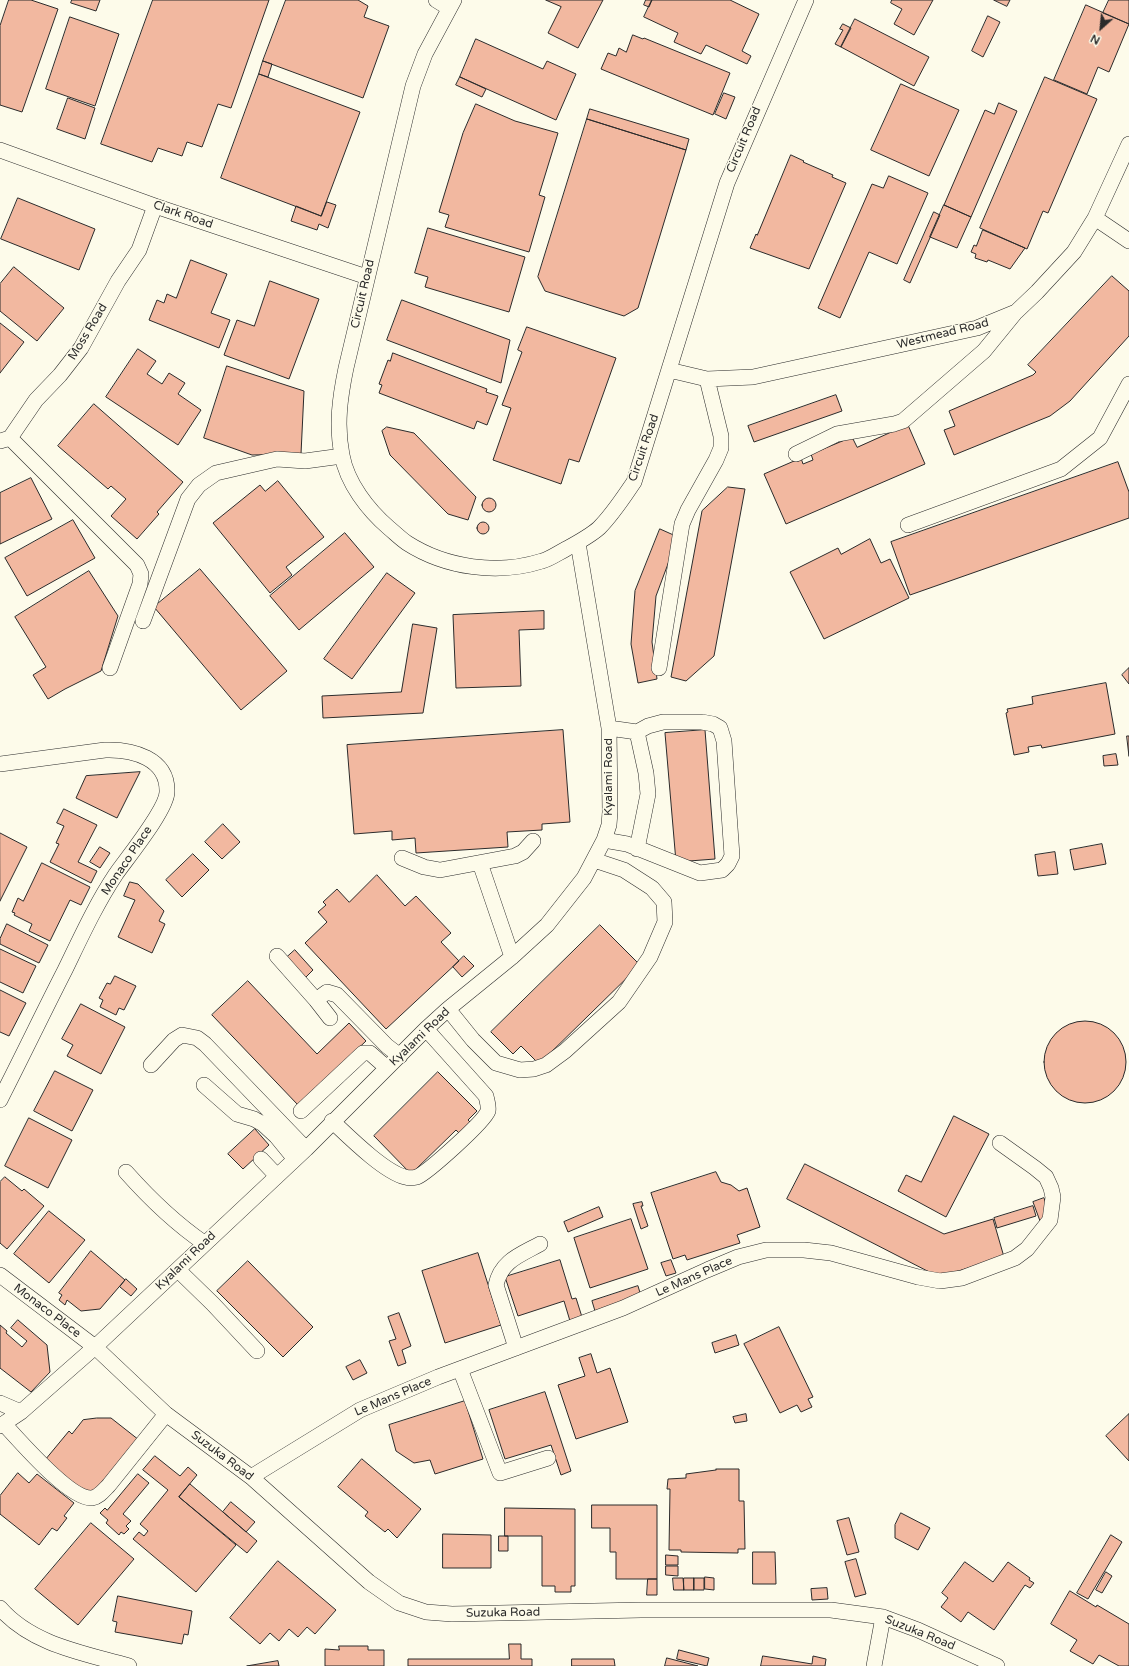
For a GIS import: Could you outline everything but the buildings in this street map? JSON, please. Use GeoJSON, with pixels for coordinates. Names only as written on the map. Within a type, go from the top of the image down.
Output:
{"type":"FeatureCollection","features":[{"type":"Feature","properties":{"kind":"lane"},"geometry":{"type":"LineString","coordinates":[[436,0],[452,4]]}},
{"type":"Feature","properties":{"kind":"lane","name":"Circuit Road"},"geometry":{"type":"LineString","coordinates":[[452,4],[425,54],[413,86],[346,368],[339,403],[339,429],[342,456],[347,472],[363,501],[383,523],[407,543],[432,556],[455,563],[484,568],[511,567],[542,561],[578,543],[598,529],[616,509],[634,482],[727,182],[806,0]]}},
{"type":"Feature","properties":{"kind":"lane","name":"Westmead Road"},"geometry":{"type":"LineString","coordinates":[[669,370],[707,379],[753,377],[977,328],[1016,312],[1074,252],[1095,218],[1129,144]]}},
{"type":"Feature","properties":{"kind":"lane","name":"Clark Road"},"geometry":{"type":"LineString","coordinates":[[0,150],[155,206],[367,276]]}},
{"type":"Feature","properties":{"kind":"lane","name":"Moss Road"},"geometry":{"type":"LineString","coordinates":[[5,440],[36,400],[60,375],[81,348],[118,281],[139,250],[155,206]]}},
{"type":"Feature","properties":{"kind":"lane"},"geometry":{"type":"LineString","coordinates":[[1095,218],[1129,241]]}},
{"type":"Feature","properties":{"kind":"lane"},"geometry":{"type":"LineString","coordinates":[[796,454],[837,434],[894,424],[903,421],[984,351],[1016,312]]}},
{"type":"Feature","properties":{"kind":"lane"},"geometry":{"type":"LineString","coordinates":[[659,668],[682,524],[688,510],[716,460],[720,448],[721,436],[707,379]]}},
{"type":"Feature","properties":{"kind":"lane"},"geometry":{"type":"LineString","coordinates":[[908,524],[1062,469],[1100,438],[1129,384]]}},
{"type":"Feature","properties":{"kind":"lane"},"geometry":{"type":"LineString","coordinates":[[5,440],[137,565],[141,574],[140,584],[110,668]]}},
{"type":"Feature","properties":{"kind":"lane"},"geometry":{"type":"LineString","coordinates":[[143,621],[188,499],[198,485],[216,473],[277,459],[305,461],[342,456]]}},
{"type":"Feature","properties":{"kind":"lane","name":"Kyalami Road"},"geometry":{"type":"LineString","coordinates":[[2,1425],[21,1412],[95,1347],[300,1154],[426,1029],[448,1009],[512,957],[547,925],[584,878],[604,840],[609,825],[609,728],[578,543]]}},
{"type":"Feature","properties":{"kind":"lane"},"geometry":{"type":"LineString","coordinates":[[604,840],[627,844],[700,873],[722,870],[728,864],[732,856],[724,741],[720,728],[713,724],[702,722],[663,722],[648,726],[637,732],[609,728]]}},
{"type":"Feature","properties":{"kind":"lane"},"geometry":{"type":"LineString","coordinates":[[637,732],[646,773],[648,794],[637,849]]}},
{"type":"Feature","properties":{"kind":"lane","name":"Monaco Place"},"geometry":{"type":"LineString","coordinates":[[0,764],[105,750],[126,750],[149,758],[160,770],[165,779],[168,793],[160,811],[103,895],[0,1100]]}},
{"type":"Feature","properties":{"kind":"lane"},"geometry":{"type":"LineString","coordinates":[[402,858],[424,867],[440,870],[515,856],[523,852],[533,842]]}},
{"type":"Feature","properties":{"kind":"lane"},"geometry":{"type":"LineString","coordinates":[[448,1009],[473,1040],[496,1063],[520,1070],[534,1069],[546,1065],[565,1051],[619,1002],[650,957],[665,922],[664,902],[652,888],[624,870],[594,860]]}},
{"type":"Feature","properties":{"kind":"lane"},"geometry":{"type":"LineString","coordinates":[[480,863],[512,957]]}},
{"type":"Feature","properties":{"kind":"lane"},"geometry":{"type":"LineString","coordinates":[[277,956],[330,1018]]}},
{"type":"Feature","properties":{"kind":"lane"},"geometry":{"type":"LineString","coordinates":[[316,1000],[327,992],[338,995],[387,1046],[400,1056]]}},
{"type":"Feature","properties":{"kind":"lane"},"geometry":{"type":"LineString","coordinates":[[332,1121],[360,1147],[394,1173],[412,1178],[424,1172],[470,1133],[484,1118],[488,1110],[486,1096],[426,1029]]}},
{"type":"Feature","properties":{"kind":"lane"},"geometry":{"type":"LineString","coordinates":[[151,1065],[174,1040],[182,1035],[197,1038],[206,1044],[300,1154]]}},
{"type":"Feature","properties":{"kind":"lane"},"geometry":{"type":"LineString","coordinates":[[302,1112],[363,1053],[370,1053],[387,1068]]}},
{"type":"Feature","properties":{"kind":"lane"},"geometry":{"type":"LineString","coordinates":[[204,1084],[237,1114],[254,1119],[263,1124],[300,1154]]}},
{"type":"Feature","properties":{"kind":"lane","name":"Le Mans Place"},"geometry":{"type":"LineString","coordinates":[[251,1477],[347,1417],[388,1398],[460,1369],[623,1308],[738,1257],[766,1250],[804,1250],[831,1253],[918,1277],[940,1281],[962,1278],[1015,1258],[1027,1249],[1050,1220],[1053,1197],[1046,1177],[1000,1143]]}},
{"type":"Feature","properties":{"kind":"lane"},"geometry":{"type":"LineString","coordinates":[[261,1159],[277,1176]]}},
{"type":"Feature","properties":{"kind":"lane"},"geometry":{"type":"LineString","coordinates":[[126,1172],[162,1210],[185,1230],[204,1243]]}},
{"type":"Feature","properties":{"kind":"lane"},"geometry":{"type":"LineString","coordinates":[[516,1348],[496,1285],[498,1275],[510,1260],[540,1244]]}},
{"type":"Feature","properties":{"kind":"lane"},"geometry":{"type":"LineString","coordinates":[[178,1270],[213,1304],[257,1351]]}},
{"type":"Feature","properties":{"kind":"lane","name":"Monaco Place"},"geometry":{"type":"LineString","coordinates":[[0,1275],[95,1347]]}},
{"type":"Feature","properties":{"kind":"lane","name":"Suzuka Road"},"geometry":{"type":"LineString","coordinates":[[95,1347],[166,1414],[251,1477],[369,1582],[400,1603],[426,1612],[452,1614],[633,1610],[831,1610],[883,1617],[918,1630],[997,1666]]}},
{"type":"Feature","properties":{"kind":"lane"},"geometry":{"type":"LineString","coordinates":[[460,1369],[500,1473],[548,1458]]}},
{"type":"Feature","properties":{"kind":"lane"},"geometry":{"type":"LineString","coordinates":[[0,1403],[21,1412]]}},
{"type":"Feature","properties":{"kind":"lane"},"geometry":{"type":"LineString","coordinates":[[2,1425],[65,1485],[80,1495],[93,1498],[100,1494],[109,1485],[166,1414]]}},
{"type":"Feature","properties":{"kind":"lane"},"geometry":{"type":"LineString","coordinates":[[0,1608],[15,1623],[34,1636],[70,1650],[129,1666]]}},
{"type":"Feature","properties":{"kind":"lane"},"geometry":{"type":"LineString","coordinates":[[874,1666],[883,1617]]}}]}
